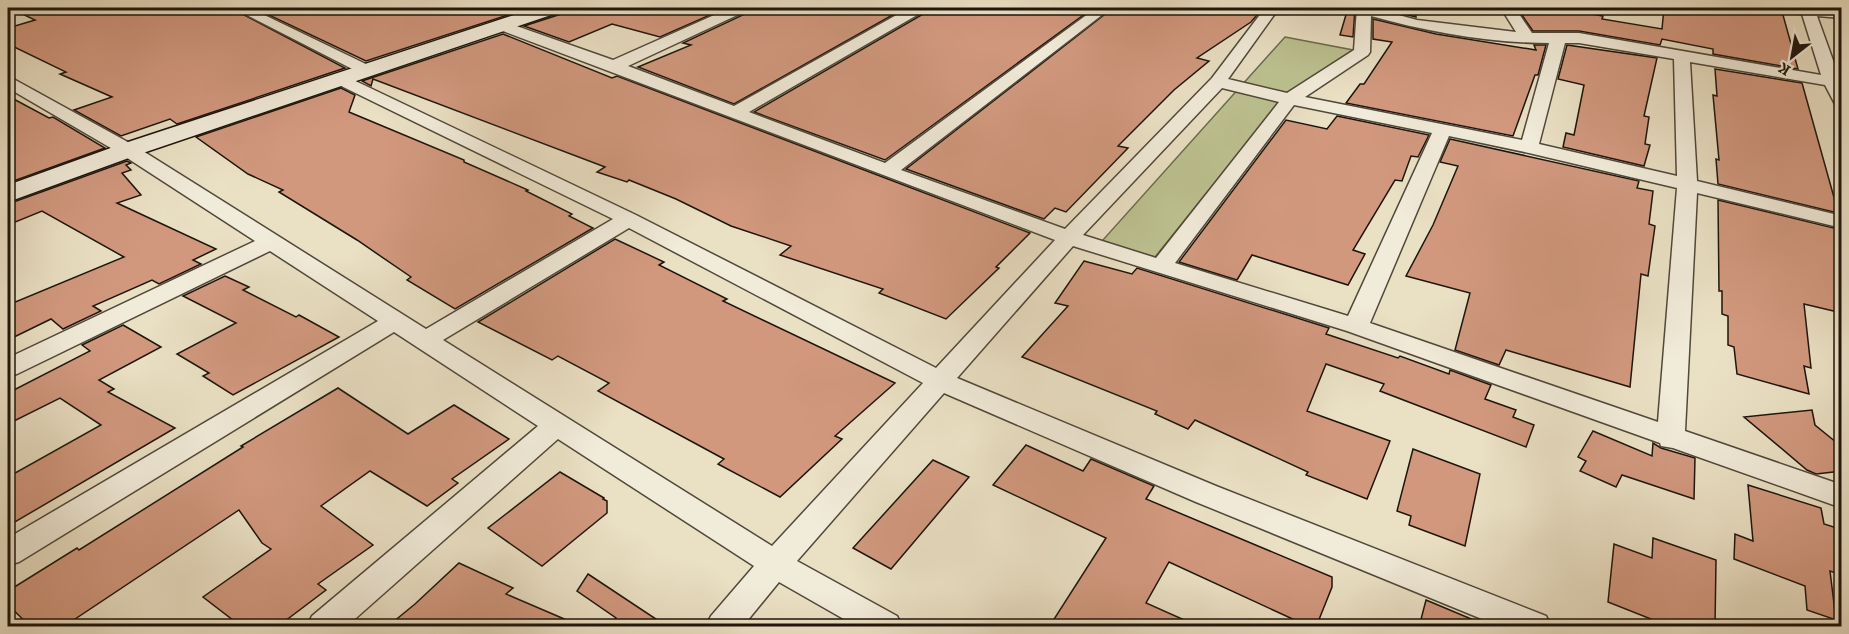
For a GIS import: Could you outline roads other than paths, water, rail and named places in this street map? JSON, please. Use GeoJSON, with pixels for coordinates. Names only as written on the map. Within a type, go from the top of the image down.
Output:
{"type":"FeatureCollection","features":[{"type":"Feature","properties":{"kind":"street"},"geometry":{"type":"LineString","coordinates":[[240,8],[366,70]]}},
{"type":"Feature","properties":{"kind":"street"},"geometry":{"type":"LineString","coordinates":[[8,194],[128,150],[552,8]]}},
{"type":"Feature","properties":{"kind":"street"},"geometry":{"type":"LineString","coordinates":[[614,66],[741,8]]}},
{"type":"Feature","properties":{"kind":"street"},"geometry":{"type":"LineString","coordinates":[[736,112],[919,8]]}},
{"type":"Feature","properties":{"kind":"street"},"geometry":{"type":"LineString","coordinates":[[887,171],[1104,8]]}},
{"type":"Feature","properties":{"kind":"street"},"geometry":{"type":"LineString","coordinates":[[723,627],[775,564],[1069,238],[1218,82],[1272,8]]}},
{"type":"Feature","properties":{"kind":"street"},"geometry":{"type":"LineString","coordinates":[[1508,8],[1527,38]]}},
{"type":"Feature","properties":{"kind":"street"},"geometry":{"type":"LineString","coordinates":[[1780,8],[1842,15]]}},
{"type":"Feature","properties":{"kind":"street"},"geometry":{"type":"LineString","coordinates":[[1830,8],[1842,10]]}},
{"type":"Feature","properties":{"kind":"street"},"geometry":{"type":"LineString","coordinates":[[1162,265],[1290,99],[1362,52],[1365,9],[1416,24],[1527,38],[1579,38],[1837,83]]}},
{"type":"Feature","properties":{"kind":"street"},"geometry":{"type":"LineString","coordinates":[[1808,11],[1837,83],[1842,102]]}},
{"type":"Feature","properties":{"kind":"street"},"geometry":{"type":"LineString","coordinates":[[500,25],[1069,238],[1356,326],[1671,439],[1842,497]]}},
{"type":"Feature","properties":{"kind":"street"},"geometry":{"type":"LineString","coordinates":[[1529,147],[1558,39]]}},
{"type":"Feature","properties":{"kind":"street"},"geometry":{"type":"LineString","coordinates":[[1671,439],[1687,186],[1682,56]]}},
{"type":"Feature","properties":{"kind":"street"},"geometry":{"type":"LineString","coordinates":[[339,79],[629,219],[940,381],[1206,494],[1534,627]]}},
{"type":"Feature","properties":{"kind":"street"},"geometry":{"type":"LineString","coordinates":[[8,81],[128,150],[775,564],[885,627]]}},
{"type":"Feature","properties":{"kind":"street"},"geometry":{"type":"LineString","coordinates":[[1218,82],[1290,99],[1529,147],[1842,222]]}},
{"type":"Feature","properties":{"kind":"street"},"geometry":{"type":"LineString","coordinates":[[1356,326],[1443,129]]}},
{"type":"Feature","properties":{"kind":"street"},"geometry":{"type":"LineString","coordinates":[[425,340],[629,219]]}},
{"type":"Feature","properties":{"kind":"street"},"geometry":{"type":"LineString","coordinates":[[8,368],[271,242]]}},
{"type":"Feature","properties":{"kind":"street"},"geometry":{"type":"LineString","coordinates":[[8,553],[396,321]]}},
{"type":"Feature","properties":{"kind":"street"},"geometry":{"type":"LineString","coordinates":[[324,627],[557,424]]}}]}
